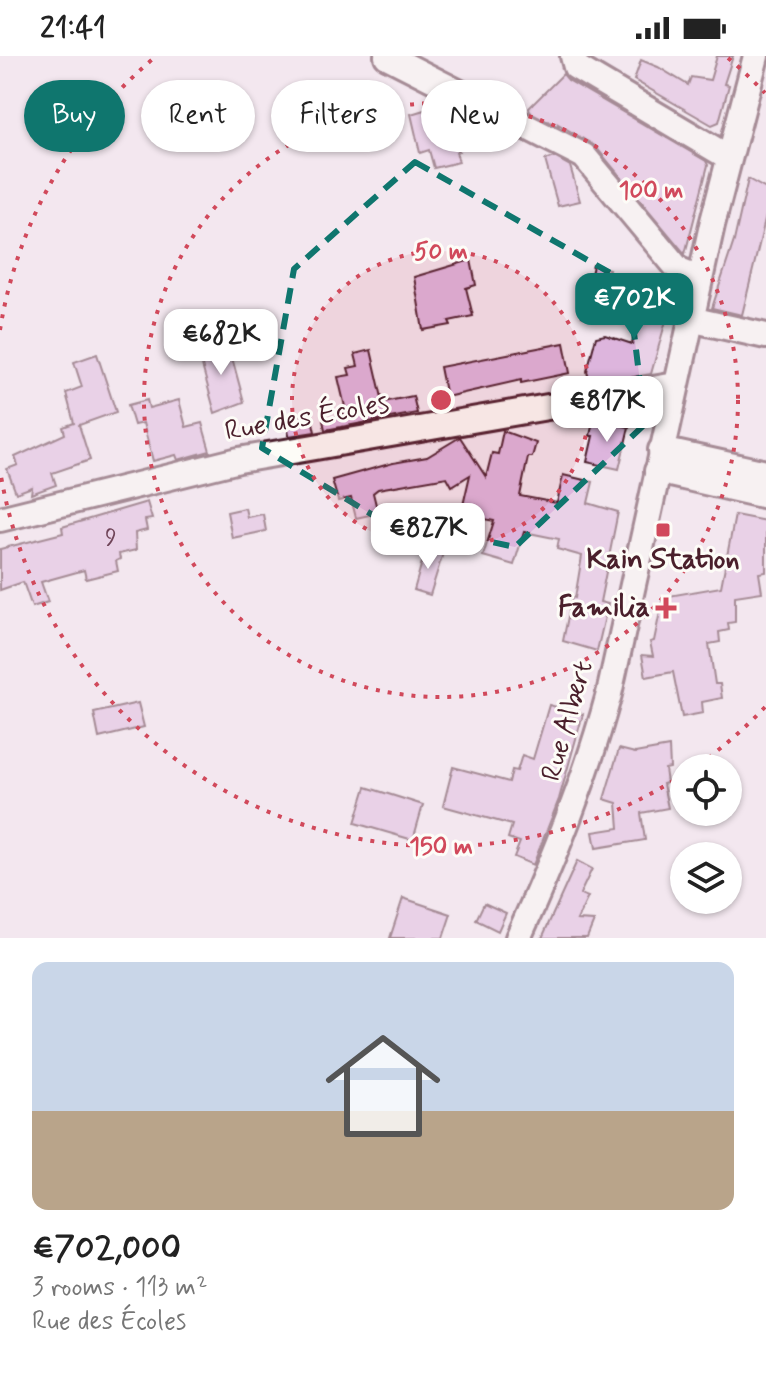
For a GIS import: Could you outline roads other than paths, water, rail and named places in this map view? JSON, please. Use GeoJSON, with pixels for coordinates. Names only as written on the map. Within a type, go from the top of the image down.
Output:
{"type":"FeatureCollection","features":[{"type":"Feature","properties":{"kind":"street"},"geometry":{"type":"LineString","coordinates":[[387,56],[584,156],[679,270],[699,278]]}},
{"type":"Feature","properties":{"kind":"street"},"geometry":{"type":"LineString","coordinates":[[573,56],[576,67],[728,157]]}},
{"type":"Feature","properties":{"kind":"street","name":"Rue Albert"},"geometry":{"type":"LineString","coordinates":[[518,938],[567,826],[593,750],[621,643],[699,278],[756,56]]}},
{"type":"Feature","properties":{"kind":"street"},"geometry":{"type":"LineString","coordinates":[[690,319],[766,336]]}},
{"type":"Feature","properties":{"kind":"street","name":"Rue des Écoles"},"geometry":{"type":"LineString","coordinates":[[0,519],[239,460],[676,385]]}},
{"type":"Feature","properties":{"kind":"street"},"geometry":{"type":"LineString","coordinates":[[659,461],[720,474],[766,473]]}},
{"type":"Feature","properties":{"kind":"street"},"geometry":{"type":"LineString","coordinates":[[720,474],[766,496]]}},
{"type":"Feature","properties":{"kind":"place","name":"Kain Station"},"geometry":{"type":"Point","coordinates":[663,530]}},
{"type":"Feature","properties":{"kind":"place","name":"Familia"},"geometry":{"type":"Point","coordinates":[666,608]}}]}
